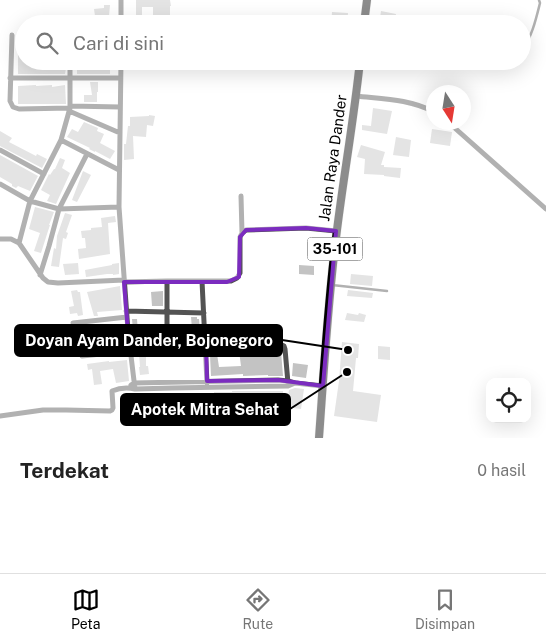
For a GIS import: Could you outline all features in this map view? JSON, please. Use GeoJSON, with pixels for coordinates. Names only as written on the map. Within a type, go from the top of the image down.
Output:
{"type":"FeatureCollection","features":[{"type":"Feature","properties":{"kind":"main road"},"geometry":{"type":"LineString","coordinates":[[365,15],[367,0]]}},
{"type":"Feature","properties":{"kind":"main road","name":"Jalan Raya Dander"},"geometry":{"type":"LineString","coordinates":[[319,438],[336,231],[359,70]]}},
{"type":"Feature","properties":{"kind":"street"},"geometry":{"type":"LineString","coordinates":[[121,0],[121,15]]}},
{"type":"Feature","properties":{"kind":"street"},"geometry":{"type":"LineString","coordinates":[[12,35],[10,102],[13,107],[19,109],[120,107]]}},
{"type":"Feature","properties":{"kind":"street"},"geometry":{"type":"LineString","coordinates":[[19,243],[30,201],[61,140],[70,108],[70,70]]}},
{"type":"Feature","properties":{"kind":"street"},"geometry":{"type":"LineString","coordinates":[[120,70],[119,207],[132,387]]}},
{"type":"Feature","properties":{"kind":"street"},"geometry":{"type":"LineString","coordinates":[[10,78],[120,78]]}},
{"type":"Feature","properties":{"kind":"street"},"geometry":{"type":"LineString","coordinates":[[356,96],[406,102],[426,108]]}},
{"type":"Feature","properties":{"kind":"street"},"geometry":{"type":"LineString","coordinates":[[70,108],[120,134]]}},
{"type":"Feature","properties":{"kind":"street"},"geometry":{"type":"LineString","coordinates":[[457,130],[546,209]]}},
{"type":"Feature","properties":{"kind":"street"},"geometry":{"type":"LineString","coordinates":[[61,140],[119,170]]}},
{"type":"Feature","properties":{"kind":"street"},"geometry":{"type":"LineString","coordinates":[[0,150],[44,174]]}},
{"type":"Feature","properties":{"kind":"street"},"geometry":{"type":"LineString","coordinates":[[40,275],[59,209],[87,154]]}},
{"type":"Feature","properties":{"kind":"street"},"geometry":{"type":"LineString","coordinates":[[0,184],[30,201],[59,209],[119,207]]}},
{"type":"Feature","properties":{"kind":"street"},"geometry":{"type":"LineString","coordinates":[[0,238],[11,239],[19,243],[40,275],[45,280],[53,283],[231,281],[239,276],[241,269],[241,196]]}},
{"type":"Feature","properties":{"kind":"street"},"geometry":{"type":"LineString","coordinates":[[242,233],[250,229],[300,228],[336,231]]}},
{"type":"Feature","properties":{"kind":"street"},"geometry":{"type":"LineString","coordinates":[[167,281],[167,345]]}},
{"type":"Feature","properties":{"kind":"street"},"geometry":{"type":"LineString","coordinates":[[202,281],[207,384]]}},
{"type":"Feature","properties":{"kind":"street"},"geometry":{"type":"LineString","coordinates":[[126,310],[204,313]]}},
{"type":"Feature","properties":{"kind":"street"},"geometry":{"type":"LineString","coordinates":[[72,323],[127,317]]}},
{"type":"Feature","properties":{"kind":"street"},"geometry":{"type":"LineString","coordinates":[[82,356],[129,348],[167,345],[282,345],[285,349],[288,383]]}},
{"type":"Feature","properties":{"kind":"street"},"geometry":{"type":"LineString","coordinates":[[0,416],[43,410],[110,411],[113,408],[112,391],[132,387],[247,383],[288,383],[323,386]]}},
{"type":"Feature","properties":{"kind":"lane"},"geometry":{"type":"LineString","coordinates":[[531,33],[536,21],[539,0]]}},
{"type":"Feature","properties":{"kind":"lane"},"geometry":{"type":"LineString","coordinates":[[331,285],[387,291]]}},
{"type":"Feature","properties":{"kind":"highlighted area"},"geometry":{"type":"Polygon","coordinates":[[[306,228],[336,231],[323,386],[278,380],[207,381],[206,346],[129,345],[124,282],[227,282],[239,277],[240,237],[246,230],[306,228]]]}},
{"type":"Feature","properties":{"kind":"building"},"geometry":{"type":"Polygon","coordinates":[[[136,0],[170,0],[170,15],[153,15],[153,7],[142,7],[142,15],[136,15],[136,0]]]}},
{"type":"Feature","properties":{"kind":"building"},"geometry":{"type":"Polygon","coordinates":[[[104,5],[110,5],[109,15],[95,15],[94,9],[104,8],[104,5]]]}},
{"type":"Feature","properties":{"kind":"building"},"geometry":{"type":"Polygon","coordinates":[[[381,11],[396,14],[396,15],[380,15],[381,11]]]}},
{"type":"Feature","properties":{"kind":"building"},"geometry":{"type":"Polygon","coordinates":[[[332,12],[348,13],[348,15],[332,15],[332,12]]]}},
{"type":"Feature","properties":{"kind":"building"},"geometry":{"type":"Polygon","coordinates":[[[18,70],[66,70],[65,74],[18,74],[18,70]]]}},
{"type":"Feature","properties":{"kind":"building"},"geometry":{"type":"Polygon","coordinates":[[[77,70],[110,70],[110,74],[77,74],[77,70]]]}},
{"type":"Feature","properties":{"kind":"building"},"geometry":{"type":"Polygon","coordinates":[[[90,82],[98,82],[97,102],[84,102],[84,95],[92,95],[90,82]]]}},
{"type":"Feature","properties":{"kind":"building"},"geometry":{"type":"Polygon","coordinates":[[[52,85],[52,87],[65,85],[66,104],[18,104],[18,86],[52,85]]]}},
{"type":"Feature","properties":{"kind":"building"},"geometry":{"type":"Polygon","coordinates":[[[373,108],[392,111],[387,134],[362,130],[362,125],[371,126],[373,108]]]}},
{"type":"Feature","properties":{"kind":"building"},"geometry":{"type":"Polygon","coordinates":[[[155,116],[153,126],[147,125],[146,137],[133,136],[134,159],[124,160],[124,144],[126,144],[128,126],[130,126],[130,117],[155,116]]]}},
{"type":"Feature","properties":{"kind":"building"},"geometry":{"type":"Polygon","coordinates":[[[84,122],[98,128],[97,131],[104,134],[100,143],[115,151],[110,159],[67,137],[72,129],[78,132],[84,122]]]}},
{"type":"Feature","properties":{"kind":"building"},"geometry":{"type":"Polygon","coordinates":[[[432,130],[452,132],[450,146],[430,143],[432,130]]]}},
{"type":"Feature","properties":{"kind":"building"},"geometry":{"type":"Polygon","coordinates":[[[0,131],[12,138],[9,142],[36,156],[37,154],[47,159],[42,168],[0,146],[0,131]]]}},
{"type":"Feature","properties":{"kind":"building"},"geometry":{"type":"Polygon","coordinates":[[[396,137],[411,140],[409,157],[393,155],[396,137]]]}},
{"type":"Feature","properties":{"kind":"building"},"geometry":{"type":"Polygon","coordinates":[[[361,145],[385,152],[381,165],[384,165],[384,167],[401,168],[400,178],[364,174],[365,159],[357,157],[361,145]]]}},
{"type":"Feature","properties":{"kind":"building"},"geometry":{"type":"Polygon","coordinates":[[[0,155],[38,176],[30,191],[18,186],[16,188],[0,177],[0,155]]]}},
{"type":"Feature","properties":{"kind":"building"},"geometry":{"type":"Polygon","coordinates":[[[60,158],[65,160],[62,168],[70,173],[56,204],[47,201],[50,195],[41,190],[60,158]]]}},
{"type":"Feature","properties":{"kind":"building"},"geometry":{"type":"Polygon","coordinates":[[[83,171],[91,175],[77,202],[72,200],[83,171]]]}},
{"type":"Feature","properties":{"kind":"building"},"geometry":{"type":"Polygon","coordinates":[[[35,207],[54,212],[41,253],[34,251],[40,233],[29,229],[35,207]]]}},
{"type":"Feature","properties":{"kind":"building"},"geometry":{"type":"Polygon","coordinates":[[[65,213],[72,215],[66,232],[68,233],[66,239],[63,238],[59,267],[51,266],[54,248],[56,249],[57,236],[65,213]]]}},
{"type":"Feature","properties":{"kind":"building"},"geometry":{"type":"Polygon","coordinates":[[[115,216],[116,222],[108,223],[110,254],[79,259],[78,249],[86,248],[85,238],[82,238],[81,231],[102,227],[101,218],[115,216]]]}},
{"type":"Feature","properties":{"kind":"building"},"geometry":{"type":"Polygon","coordinates":[[[78,263],[79,274],[65,275],[63,264],[78,263]]]}},
{"type":"Feature","properties":{"kind":"building"},"geometry":{"type":"Polygon","coordinates":[[[119,263],[119,274],[86,277],[85,270],[119,263]]]}},
{"type":"Feature","properties":{"kind":"building"},"geometry":{"type":"Polygon","coordinates":[[[299,265],[314,266],[314,275],[299,274],[299,265]]]}},
{"type":"Feature","properties":{"kind":"building"},"geometry":{"type":"Polygon","coordinates":[[[351,274],[373,276],[372,286],[350,284],[351,274]]]}},
{"type":"Feature","properties":{"kind":"building"},"geometry":{"type":"Polygon","coordinates":[[[120,286],[122,310],[97,312],[98,316],[94,316],[87,292],[120,286]]]}},
{"type":"Feature","properties":{"kind":"building"},"geometry":{"type":"Polygon","coordinates":[[[77,290],[80,292],[83,315],[78,316],[77,313],[70,314],[69,307],[74,306],[71,291],[77,290]]]}},
{"type":"Feature","properties":{"kind":"building"},"geometry":{"type":"Polygon","coordinates":[[[348,290],[373,293],[372,298],[347,296],[348,290]]]}},
{"type":"Feature","properties":{"kind":"building"},"geometry":{"type":"Polygon","coordinates":[[[163,291],[163,306],[152,306],[151,292],[163,291]]]}},
{"type":"Feature","properties":{"kind":"building"},"geometry":{"type":"Polygon","coordinates":[[[347,313],[366,315],[364,322],[345,320],[347,313]]]}},
{"type":"Feature","properties":{"kind":"building"},"geometry":{"type":"Polygon","coordinates":[[[191,317],[199,319],[201,341],[195,341],[191,317]]]}},
{"type":"Feature","properties":{"kind":"building"},"geometry":{"type":"Polygon","coordinates":[[[132,319],[137,319],[138,332],[141,332],[142,340],[134,341],[132,319]]]}},
{"type":"Feature","properties":{"kind":"building"},"geometry":{"type":"Polygon","coordinates":[[[123,324],[125,343],[84,349],[83,331],[90,328],[98,327],[99,329],[123,324]]]}},
{"type":"Feature","properties":{"kind":"building"},"geometry":{"type":"Polygon","coordinates":[[[342,342],[359,344],[353,391],[381,395],[377,422],[334,416],[342,342]]]}},
{"type":"Feature","properties":{"kind":"building"},"geometry":{"type":"Polygon","coordinates":[[[378,346],[390,347],[390,360],[378,359],[378,346]]]}},
{"type":"Feature","properties":{"kind":"building"},"geometry":{"type":"Polygon","coordinates":[[[263,350],[263,353],[281,351],[283,376],[243,376],[243,374],[211,376],[210,355],[217,354],[219,367],[241,366],[239,351],[263,350]]]}},
{"type":"Feature","properties":{"kind":"building"},"geometry":{"type":"Polygon","coordinates":[[[139,354],[146,354],[146,366],[148,366],[149,374],[140,375],[139,354]]]}},
{"type":"Feature","properties":{"kind":"building"},"geometry":{"type":"Polygon","coordinates":[[[127,360],[129,381],[116,383],[113,369],[100,371],[102,384],[94,385],[92,369],[88,370],[87,364],[127,360]]]}},
{"type":"Feature","properties":{"kind":"building"},"geometry":{"type":"Polygon","coordinates":[[[293,363],[308,365],[306,378],[292,376],[293,363]]]}},
{"type":"Feature","properties":{"kind":"building"},"geometry":{"type":"Polygon","coordinates":[[[295,388],[304,389],[301,409],[286,407],[289,390],[295,388]]]}},
{"type":"Feature","properties":{"kind":"building"},"geometry":{"type":"Polygon","coordinates":[[[283,391],[284,404],[214,405],[214,392],[283,391]]]}},
{"type":"Feature","properties":{"kind":"building"},"geometry":{"type":"Polygon","coordinates":[[[161,393],[177,393],[177,395],[201,393],[201,403],[141,404],[140,395],[147,394],[147,396],[161,393]]]}},
{"type":"Feature","properties":{"kind":"place","name":"Doyan Ayam Dander, Bojonegoro"},"geometry":{"type":"Point","coordinates":[348,350]}},
{"type":"Feature","properties":{"kind":"place","name":"Apotek Mitra Sehat"},"geometry":{"type":"Point","coordinates":[347,372]}}]}
